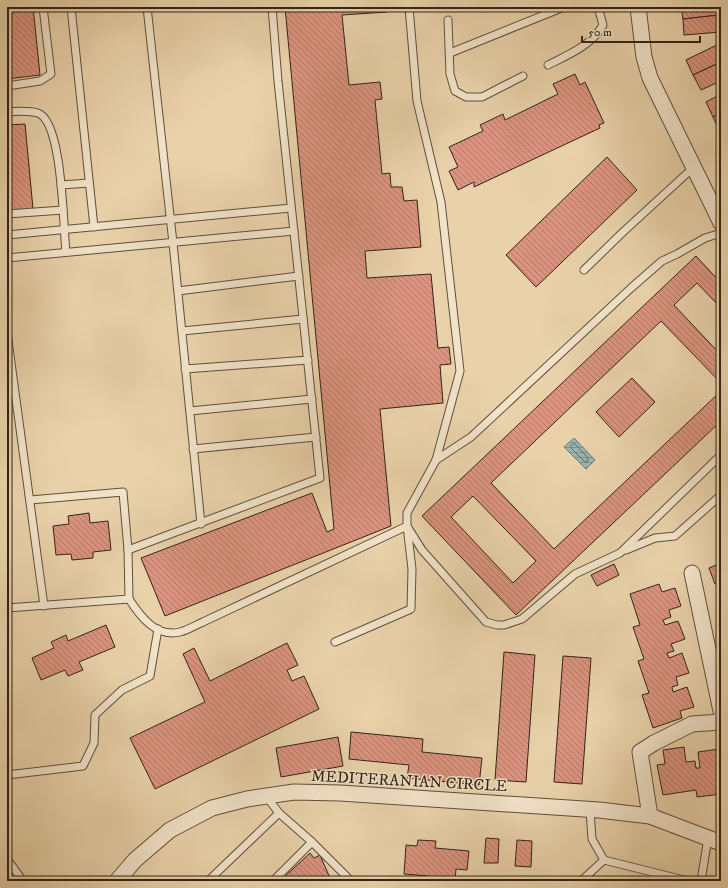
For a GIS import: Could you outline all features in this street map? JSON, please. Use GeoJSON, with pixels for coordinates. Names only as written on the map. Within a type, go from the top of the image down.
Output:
{"type":"FeatureCollection","features":[{"type":"Feature","properties":{"kind":"street"},"geometry":{"type":"LineString","coordinates":[[638,7],[644,57],[650,78],[721,223]]}},
{"type":"Feature","properties":{"kind":"street"},"geometry":{"type":"LineString","coordinates":[[692,573],[721,711]]}},
{"type":"Feature","properties":{"kind":"street"},"geometry":{"type":"LineString","coordinates":[[650,816],[640,752],[654,743],[692,724],[721,722]]}},
{"type":"Feature","properties":{"kind":"street","name":"MEDITERANIAN CIRCLE"},"geometry":{"type":"LineString","coordinates":[[117,881],[135,860],[170,830],[212,808],[247,798],[294,792],[340,793],[590,810],[650,816],[715,841]]}},
{"type":"Feature","properties":{"kind":"lane"},"geometry":{"type":"LineString","coordinates":[[7,86],[40,81],[51,74],[43,7],[33,8]]}},
{"type":"Feature","properties":{"kind":"lane"},"geometry":{"type":"LineString","coordinates":[[71,7],[94,227]]}},
{"type":"Feature","properties":{"kind":"lane"},"geometry":{"type":"LineString","coordinates":[[147,7],[169,220],[173,242],[201,524]]}},
{"type":"Feature","properties":{"kind":"lane"},"geometry":{"type":"LineString","coordinates":[[128,550],[201,524],[320,478],[278,81],[272,7]]}},
{"type":"Feature","properties":{"kind":"lane"},"geometry":{"type":"LineString","coordinates":[[335,642],[411,609],[412,569],[407,513],[436,460],[460,371],[441,202],[417,101],[409,7]]}},
{"type":"Feature","properties":{"kind":"lane"},"geometry":{"type":"LineString","coordinates":[[450,53],[564,7]]}},
{"type":"Feature","properties":{"kind":"lane"},"geometry":{"type":"LineString","coordinates":[[548,64],[574,52],[597,35],[603,25],[598,7]]}},
{"type":"Feature","properties":{"kind":"lane"},"geometry":{"type":"LineString","coordinates":[[448,20],[450,74],[455,91],[466,97],[482,97],[523,76]]}},
{"type":"Feature","properties":{"kind":"lane"},"geometry":{"type":"LineString","coordinates":[[7,112],[20,111],[39,113],[48,122],[56,149],[61,185],[66,252]]}},
{"type":"Feature","properties":{"kind":"lane"},"geometry":{"type":"LineString","coordinates":[[584,270],[622,232],[694,167]]}},
{"type":"Feature","properties":{"kind":"lane"},"geometry":{"type":"LineString","coordinates":[[61,185],[89,183]]}},
{"type":"Feature","properties":{"kind":"lane"},"geometry":{"type":"LineString","coordinates":[[7,235],[291,208]]}},
{"type":"Feature","properties":{"kind":"lane"},"geometry":{"type":"LineString","coordinates":[[7,214],[63,210]]}},
{"type":"Feature","properties":{"kind":"lane"},"geometry":{"type":"LineString","coordinates":[[7,258],[294,231]]}},
{"type":"Feature","properties":{"kind":"lane"},"geometry":{"type":"LineString","coordinates":[[436,460],[471,437],[662,261],[705,238],[721,233]]}},
{"type":"Feature","properties":{"kind":"lane"},"geometry":{"type":"LineString","coordinates":[[178,291],[299,276]]}},
{"type":"Feature","properties":{"kind":"lane"},"geometry":{"type":"LineString","coordinates":[[182,331],[303,319]]}},
{"type":"Feature","properties":{"kind":"lane"},"geometry":{"type":"LineString","coordinates":[[7,333],[44,606]]}},
{"type":"Feature","properties":{"kind":"lane"},"geometry":{"type":"LineString","coordinates":[[185,369],[308,360]]}},
{"type":"Feature","properties":{"kind":"lane"},"geometry":{"type":"LineString","coordinates":[[190,411],[312,399]]}},
{"type":"Feature","properties":{"kind":"lane"},"geometry":{"type":"LineString","coordinates":[[193,449],[316,437]]}},
{"type":"Feature","properties":{"kind":"lane"},"geometry":{"type":"LineString","coordinates":[[620,553],[721,455]]}},
{"type":"Feature","properties":{"kind":"lane"},"geometry":{"type":"LineString","coordinates":[[30,500],[123,492],[128,550],[129,599],[139,615],[151,626],[164,633],[179,632],[203,622],[407,526]]}},
{"type":"Feature","properties":{"kind":"lane"},"geometry":{"type":"LineString","coordinates":[[407,526],[422,550],[486,622],[504,625],[522,619],[575,574],[655,538],[675,536],[721,495]]}},
{"type":"Feature","properties":{"kind":"lane"},"geometry":{"type":"LineString","coordinates":[[7,608],[129,599]]}},
{"type":"Feature","properties":{"kind":"lane"},"geometry":{"type":"LineString","coordinates":[[7,775],[83,766],[94,743],[95,715],[122,690],[150,676],[158,629]]}},
{"type":"Feature","properties":{"kind":"lane"},"geometry":{"type":"LineString","coordinates":[[265,796],[279,813],[312,842],[348,878],[346,881]]}},
{"type":"Feature","properties":{"kind":"lane"},"geometry":{"type":"LineString","coordinates":[[590,810],[592,839],[604,860],[688,881]]}},
{"type":"Feature","properties":{"kind":"lane"},"geometry":{"type":"LineString","coordinates":[[208,881],[279,813]]}},
{"type":"Feature","properties":{"kind":"lane"},"geometry":{"type":"LineString","coordinates":[[701,881],[715,841]]}},
{"type":"Feature","properties":{"kind":"lane"},"geometry":{"type":"LineString","coordinates":[[272,881],[312,842]]}},
{"type":"Feature","properties":{"kind":"lane"},"geometry":{"type":"LineString","coordinates":[[7,859],[23,881]]}},
{"type":"Feature","properties":{"kind":"lane"},"geometry":{"type":"LineString","coordinates":[[581,881],[604,860]]}},
{"type":"Feature","properties":{"kind":"water"},"geometry":{"type":"Polygon","coordinates":[[[574,438],[595,460],[586,469],[564,447],[574,438]]]}},
{"type":"Feature","properties":{"kind":"building"},"geometry":{"type":"Polygon","coordinates":[[[11,7],[33,7],[40,75],[7,79],[7,18],[12,17],[11,7]]]}},
{"type":"Feature","properties":{"kind":"building"},"geometry":{"type":"Polygon","coordinates":[[[285,7],[386,7],[387,12],[342,15],[349,85],[380,82],[382,99],[375,100],[382,174],[390,173],[391,187],[402,187],[404,201],[417,200],[421,247],[365,251],[367,278],[431,274],[438,348],[449,347],[451,364],[440,365],[443,403],[380,409],[391,526],[165,616],[141,558],[312,493],[327,532],[334,529],[285,7]]]}},
{"type":"Feature","properties":{"kind":"building"},"geometry":{"type":"Polygon","coordinates":[[[681,7],[719,7],[719,15],[683,19],[681,7]]]}},
{"type":"Feature","properties":{"kind":"building"},"geometry":{"type":"Polygon","coordinates":[[[719,15],[721,32],[684,35],[683,19],[719,15]]]}},
{"type":"Feature","properties":{"kind":"building"},"geometry":{"type":"Polygon","coordinates":[[[721,43],[721,62],[693,75],[686,60],[721,43]]]}},
{"type":"Feature","properties":{"kind":"building"},"geometry":{"type":"Polygon","coordinates":[[[721,62],[721,81],[701,90],[693,75],[721,62]]]}},
{"type":"Feature","properties":{"kind":"building"},"geometry":{"type":"Polygon","coordinates":[[[575,74],[580,85],[585,82],[604,123],[599,125],[600,128],[474,187],[474,182],[458,190],[449,171],[458,167],[449,147],[483,131],[480,125],[503,114],[505,120],[558,94],[553,84],[575,74]]]}},
{"type":"Feature","properties":{"kind":"building"},"geometry":{"type":"Polygon","coordinates":[[[721,94],[721,113],[713,117],[706,102],[721,94]]]}},
{"type":"Feature","properties":{"kind":"building"},"geometry":{"type":"Polygon","coordinates":[[[721,113],[721,131],[720,132],[713,117],[721,113]]]}},
{"type":"Feature","properties":{"kind":"building"},"geometry":{"type":"Polygon","coordinates":[[[25,124],[33,209],[11,211],[11,199],[7,200],[7,125],[25,124]]]}},
{"type":"Feature","properties":{"kind":"building"},"geometry":{"type":"Polygon","coordinates":[[[607,157],[637,190],[536,287],[506,255],[607,157]]]}},
{"type":"Feature","properties":{"kind":"building"},"geometry":{"type":"Polygon","coordinates":[[[696,256],[721,283],[721,308],[697,283],[674,305],[721,355],[721,383],[661,321],[491,483],[554,549],[721,391],[721,421],[516,615],[422,516],[696,256]],[[473,496],[451,517],[513,583],[536,561],[473,496]]]}},
{"type":"Feature","properties":{"kind":"building"},"geometry":{"type":"Polygon","coordinates":[[[632,378],[655,402],[619,437],[596,412],[632,378]]]}},
{"type":"Feature","properties":{"kind":"building"},"geometry":{"type":"Polygon","coordinates":[[[89,513],[90,523],[108,521],[111,550],[93,552],[93,558],[72,560],[71,554],[56,555],[53,526],[69,524],[68,516],[89,513]]]}},
{"type":"Feature","properties":{"kind":"building"},"geometry":{"type":"Polygon","coordinates":[[[721,563],[721,581],[715,584],[709,568],[721,563]]]}},
{"type":"Feature","properties":{"kind":"building"},"geometry":{"type":"Polygon","coordinates":[[[614,564],[619,575],[597,586],[591,575],[614,564]]]}},
{"type":"Feature","properties":{"kind":"building"},"geometry":{"type":"Polygon","coordinates":[[[659,584],[662,592],[675,588],[681,606],[669,610],[671,617],[663,620],[665,625],[678,621],[685,639],[671,644],[674,651],[667,653],[669,658],[682,653],[689,673],[676,677],[678,685],[672,687],[673,692],[687,687],[694,707],[680,711],[682,718],[653,728],[642,695],[649,693],[638,661],[644,659],[633,627],[640,625],[630,594],[659,584]]]}},
{"type":"Feature","properties":{"kind":"building"},"geometry":{"type":"Polygon","coordinates":[[[106,625],[115,647],[79,662],[83,670],[68,676],[65,670],[41,680],[32,658],[54,648],[51,642],[66,635],[68,641],[106,625]]]}},
{"type":"Feature","properties":{"kind":"building"},"geometry":{"type":"Polygon","coordinates":[[[287,643],[298,665],[287,670],[292,681],[304,676],[319,709],[155,789],[130,738],[205,702],[183,654],[194,648],[210,681],[287,643]]]}},
{"type":"Feature","properties":{"kind":"building"},"geometry":{"type":"Polygon","coordinates":[[[504,652],[535,655],[526,782],[495,780],[504,652]]]}},
{"type":"Feature","properties":{"kind":"building"},"geometry":{"type":"Polygon","coordinates":[[[563,656],[591,658],[582,784],[554,782],[563,656]]]}},
{"type":"Feature","properties":{"kind":"building"},"geometry":{"type":"Polygon","coordinates":[[[351,732],[423,739],[422,752],[482,758],[479,785],[407,778],[409,765],[349,759],[351,732]]]}},
{"type":"Feature","properties":{"kind":"building"},"geometry":{"type":"Polygon","coordinates":[[[338,737],[343,766],[281,777],[276,748],[338,737]]]}},
{"type":"Feature","properties":{"kind":"building"},"geometry":{"type":"Polygon","coordinates":[[[684,747],[686,762],[695,761],[696,768],[700,768],[698,752],[719,749],[721,764],[721,794],[697,797],[696,790],[663,795],[657,765],[665,764],[663,750],[684,747]]]}},
{"type":"Feature","properties":{"kind":"building"},"geometry":{"type":"Polygon","coordinates":[[[486,838],[499,839],[498,863],[484,863],[486,838]]]}},
{"type":"Feature","properties":{"kind":"building"},"geometry":{"type":"Polygon","coordinates":[[[418,840],[436,841],[435,848],[469,851],[467,870],[456,869],[455,881],[428,881],[429,876],[404,874],[406,845],[417,846],[418,840]]]}},
{"type":"Feature","properties":{"kind":"building"},"geometry":{"type":"Polygon","coordinates":[[[517,840],[532,841],[531,867],[515,866],[517,840]]]}},
{"type":"Feature","properties":{"kind":"building"},"geometry":{"type":"Polygon","coordinates":[[[310,853],[314,858],[320,855],[330,878],[326,881],[280,881],[310,853]]]}}]}
